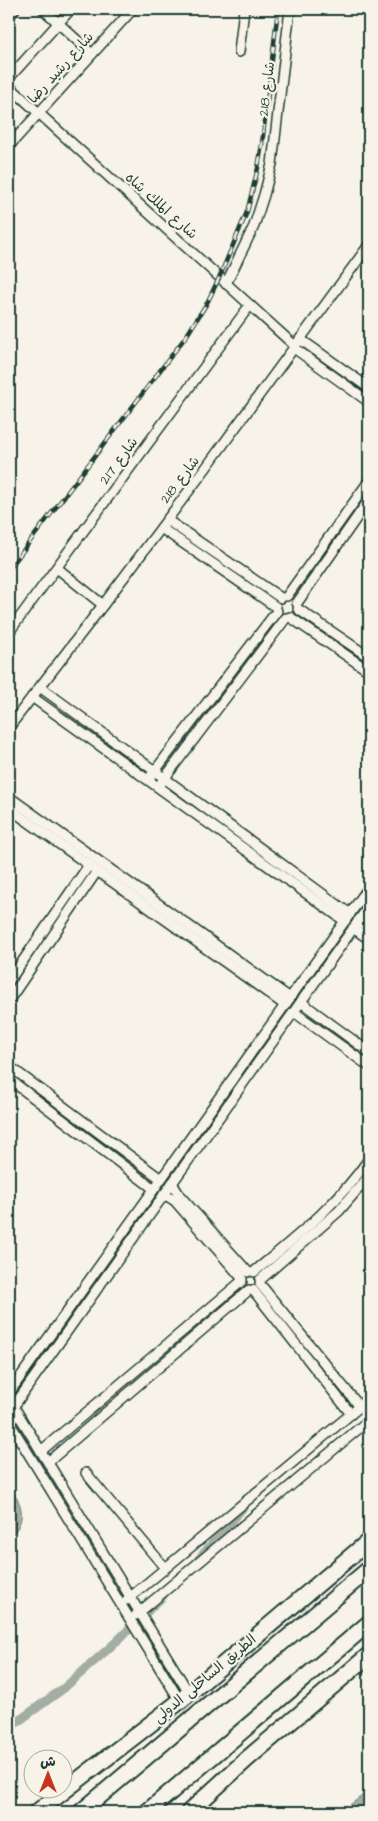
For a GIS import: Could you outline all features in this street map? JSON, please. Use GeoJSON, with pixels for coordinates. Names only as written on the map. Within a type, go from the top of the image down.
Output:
{"type":"FeatureCollection","features":[{"type":"Feature","properties":{"kind":"highway","name":"الطريق الساحلى الدولى"},"geometry":{"type":"LineString","coordinates":[[37,1812],[185,1697],[369,1540]]}},
{"type":"Feature","properties":{"kind":"highway","name":"الطريق الساحلى الدولى"},"geometry":{"type":"LineString","coordinates":[[81,1812],[369,1569]]}},
{"type":"Feature","properties":{"kind":"highway"},"geometry":{"type":"LineString","coordinates":[[147,1812],[369,1624]]}},
{"type":"Feature","properties":{"kind":"highway"},"geometry":{"type":"LineString","coordinates":[[189,1812],[247,1759],[369,1655]]}},
{"type":"Feature","properties":{"kind":"street"},"geometry":{"type":"LineString","coordinates":[[9,16],[15,9]]}},
{"type":"Feature","properties":{"kind":"street"},"geometry":{"type":"LineString","coordinates":[[43,9],[92,54]]}},
{"type":"Feature","properties":{"kind":"street"},"geometry":{"type":"LineString","coordinates":[[9,78],[71,9]]}},
{"type":"Feature","properties":{"kind":"street","name":"شارع رشيد رضا"},"geometry":{"type":"LineString","coordinates":[[9,146],[133,9]]}},
{"type":"Feature","properties":{"kind":"street"},"geometry":{"type":"LineString","coordinates":[[238,52],[244,9]]}},
{"type":"Feature","properties":{"kind":"street","name":"شارع 218"},"geometry":{"type":"LineString","coordinates":[[226,284],[254,226],[272,164],[290,9]]}},
{"type":"Feature","properties":{"kind":"street","name":"شارع الملك شاه"},"geometry":{"type":"LineString","coordinates":[[9,86],[226,284],[296,344]]}},
{"type":"Feature","properties":{"kind":"street","name":"شارع 218"},"geometry":{"type":"LineString","coordinates":[[9,725],[40,688],[164,524],[369,245]]}},
{"type":"Feature","properties":{"kind":"street","name":"شارع 217"},"geometry":{"type":"LineString","coordinates":[[9,632],[250,305]]}},
{"type":"Feature","properties":{"kind":"street"},"geometry":{"type":"LineString","coordinates":[[296,344],[369,388]]}},
{"type":"Feature","properties":{"kind":"street"},"geometry":{"type":"LineString","coordinates":[[296,344],[369,402]]}},
{"type":"Feature","properties":{"kind":"street"},"geometry":{"type":"LineString","coordinates":[[148,780],[369,481]]}},
{"type":"Feature","properties":{"kind":"street"},"geometry":{"type":"LineString","coordinates":[[158,787],[288,618],[295,614],[297,606],[369,500]]}},
{"type":"Feature","properties":{"kind":"street"},"geometry":{"type":"LineString","coordinates":[[164,524],[284,597],[293,598],[297,606],[369,657]]}},
{"type":"Feature","properties":{"kind":"street"},"geometry":{"type":"LineString","coordinates":[[164,524],[276,609],[280,616],[288,618],[369,671]]}},
{"type":"Feature","properties":{"kind":"street"},"geometry":{"type":"LineString","coordinates":[[57,568],[103,605]]}},
{"type":"Feature","properties":{"kind":"street"},"geometry":{"type":"LineString","coordinates":[[40,688],[211,813],[347,918]]}},
{"type":"Feature","properties":{"kind":"street"},"geometry":{"type":"LineString","coordinates":[[32,697],[205,821],[347,918]]}},
{"type":"Feature","properties":{"kind":"street"},"geometry":{"type":"LineString","coordinates":[[9,797],[89,865],[151,904]]}},
{"type":"Feature","properties":{"kind":"street"},"geometry":{"type":"LineString","coordinates":[[9,808],[64,842],[287,1002]]}},
{"type":"Feature","properties":{"kind":"street"},"geometry":{"type":"LineString","coordinates":[[205,821],[211,813]]}},
{"type":"Feature","properties":{"kind":"street"},"geometry":{"type":"LineString","coordinates":[[9,982],[89,865]]}},
{"type":"Feature","properties":{"kind":"street"},"geometry":{"type":"LineString","coordinates":[[9,1000],[97,871]]}},
{"type":"Feature","properties":{"kind":"street"},"geometry":{"type":"LineString","coordinates":[[9,1393],[369,887]]}},
{"type":"Feature","properties":{"kind":"street"},"geometry":{"type":"LineString","coordinates":[[185,1697],[140,1612],[48,1462],[10,1406],[142,1225],[369,906]]}},
{"type":"Feature","properties":{"kind":"street"},"geometry":{"type":"LineString","coordinates":[[356,924],[369,928]]}},
{"type":"Feature","properties":{"kind":"street"},"geometry":{"type":"LineString","coordinates":[[356,924],[369,939]]}},
{"type":"Feature","properties":{"kind":"street"},"geometry":{"type":"LineString","coordinates":[[301,1002],[369,1052]]}},
{"type":"Feature","properties":{"kind":"street"},"geometry":{"type":"LineString","coordinates":[[294,1012],[369,1066]]}},
{"type":"Feature","properties":{"kind":"street"},"geometry":{"type":"LineString","coordinates":[[9,1066],[161,1179]]}},
{"type":"Feature","properties":{"kind":"street"},"geometry":{"type":"LineString","coordinates":[[9,1079],[154,1189]]}},
{"type":"Feature","properties":{"kind":"street"},"geometry":{"type":"LineString","coordinates":[[41,1451],[333,1204],[355,1179],[369,1159]]}},
{"type":"Feature","properties":{"kind":"street"},"geometry":{"type":"LineString","coordinates":[[48,1462],[255,1286],[339,1211],[369,1176]]}},
{"type":"Feature","properties":{"kind":"street"},"geometry":{"type":"LineString","coordinates":[[172,1182],[180,1196],[247,1276]]}},
{"type":"Feature","properties":{"kind":"street"},"geometry":{"type":"LineString","coordinates":[[164,1194],[175,1201],[247,1276]]}},
{"type":"Feature","properties":{"kind":"street"},"geometry":{"type":"LineString","coordinates":[[135,1215],[142,1225]]}},
{"type":"Feature","properties":{"kind":"street"},"geometry":{"type":"LineString","coordinates":[[247,1276],[258,1274],[255,1286]]}},
{"type":"Feature","properties":{"kind":"street"},"geometry":{"type":"LineString","coordinates":[[247,1276],[244,1287],[255,1286]]}},
{"type":"Feature","properties":{"kind":"street"},"geometry":{"type":"LineString","coordinates":[[255,1286],[360,1407]]}},
{"type":"Feature","properties":{"kind":"street"},"geometry":{"type":"LineString","coordinates":[[255,1286],[351,1414]]}},
{"type":"Feature","properties":{"kind":"street"},"geometry":{"type":"LineString","coordinates":[[121,1604],[369,1399]]}},
{"type":"Feature","properties":{"kind":"street"},"geometry":{"type":"LineString","coordinates":[[130,1620],[369,1420]]}},
{"type":"Feature","properties":{"kind":"street"},"geometry":{"type":"LineString","coordinates":[[9,1422],[130,1620],[185,1697]]}},
{"type":"Feature","properties":{"kind":"street"},"geometry":{"type":"LineString","coordinates":[[86,1473],[165,1568]]}},
{"type":"Feature","properties":{"kind":"shaded area"},"geometry":{"type":"Polygon","coordinates":[[[9,1489],[21,1507],[21,1520],[15,1532],[9,1537],[9,1489]]]}},
{"type":"Feature","properties":{"kind":"shaded area"},"geometry":{"type":"Polygon","coordinates":[[[369,1791],[369,1812],[343,1812],[351,1804],[369,1791]]]}},
{"type":"Feature","properties":{"kind":"waterway"},"geometry":{"type":"LineString","coordinates":[[198,1560],[245,1505]]}},
{"type":"Feature","properties":{"kind":"waterway"},"geometry":{"type":"LineString","coordinates":[[9,1728],[64,1688],[116,1642],[163,1596]]}},
{"type":"Feature","properties":{"kind":"railway"},"geometry":{"type":"LineString","coordinates":[[9,569],[187,335],[207,303],[247,212],[258,168],[278,9]]}}]}
